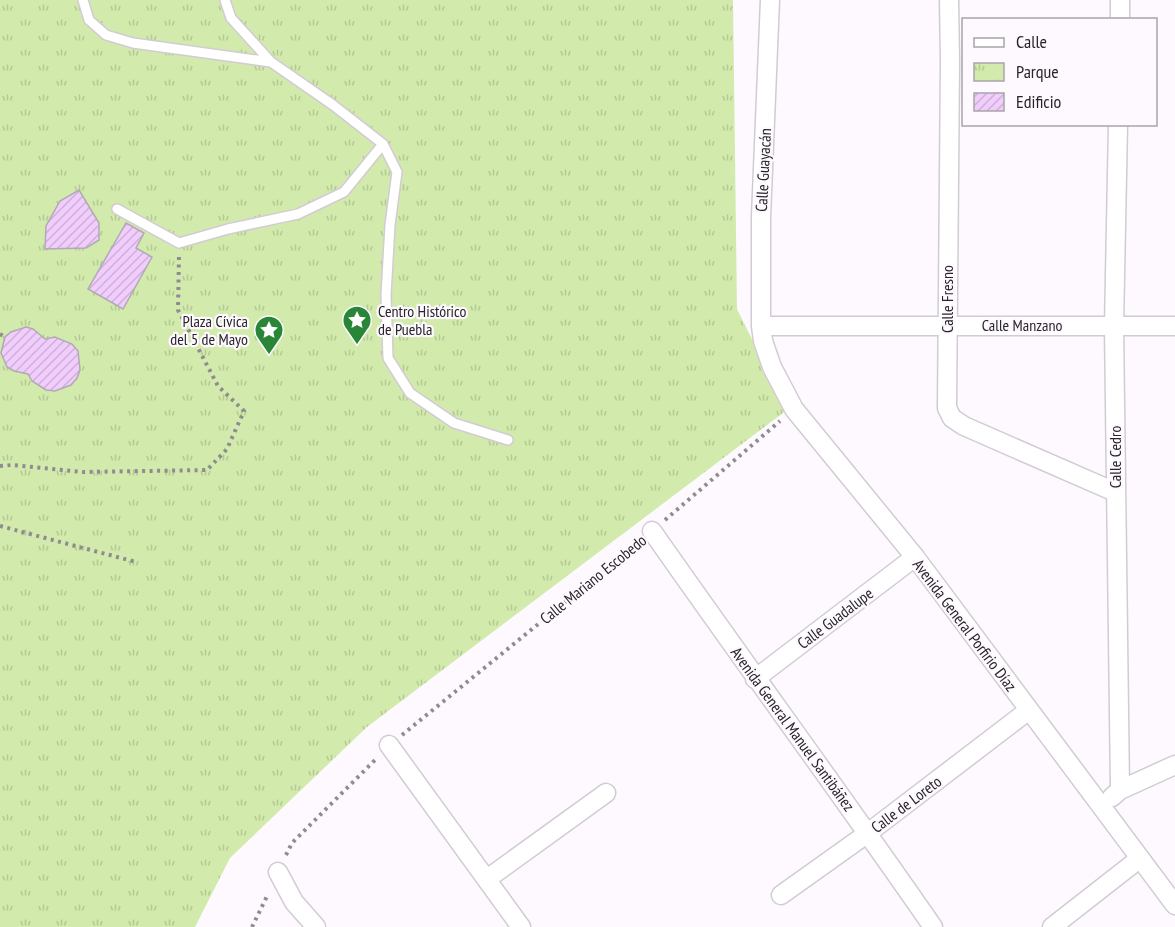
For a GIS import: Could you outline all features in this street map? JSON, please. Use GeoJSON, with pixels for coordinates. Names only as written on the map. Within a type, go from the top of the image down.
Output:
{"type":"FeatureCollection","features":[{"type":"Feature","properties":{"kind":"street","name":"Calle Guayacán"},"geometry":{"type":"LineString","coordinates":[[762,333],[761,218],[770,0]]}},
{"type":"Feature","properties":{"kind":"street","name":"Calle Fresno"},"geometry":{"type":"LineString","coordinates":[[949,0],[947,408],[952,418],[964,426],[1115,492]]}},
{"type":"Feature","properties":{"kind":"street"},"geometry":{"type":"LineString","coordinates":[[1120,0],[1120,18]]}},
{"type":"Feature","properties":{"kind":"street","name":"Calle Cedro"},"geometry":{"type":"LineString","coordinates":[[1118,126],[1114,326],[1120,790]]}},
{"type":"Feature","properties":{"kind":"street","name":"Calle Manzano"},"geometry":{"type":"LineString","coordinates":[[762,333],[946,325],[1175,327]]}},
{"type":"Feature","properties":{"kind":"street","name":"Avenida General Porfirio Díaz"},"geometry":{"type":"LineString","coordinates":[[762,333],[772,367],[794,409],[915,557],[1175,905]]}},
{"type":"Feature","properties":{"kind":"street","name":"Avenida General Manuel Santibáñez"},"geometry":{"type":"LineString","coordinates":[[652,531],[933,927]]}},
{"type":"Feature","properties":{"kind":"street","name":"Calle Guadalupe"},"geometry":{"type":"LineString","coordinates":[[755,679],[915,557]]}},
{"type":"Feature","properties":{"kind":"street","name":"Calle de Loreto"},"geometry":{"type":"LineString","coordinates":[[782,895],[868,833],[1029,710]]}},
{"type":"Feature","properties":{"kind":"street"},"geometry":{"type":"LineString","coordinates":[[389,745],[521,927]]}},
{"type":"Feature","properties":{"kind":"street"},"geometry":{"type":"LineString","coordinates":[[1100,805],[1120,790],[1175,765]]}},
{"type":"Feature","properties":{"kind":"street"},"geometry":{"type":"LineString","coordinates":[[487,879],[606,793]]}},
{"type":"Feature","properties":{"kind":"street"},"geometry":{"type":"LineString","coordinates":[[1053,927],[1139,859]]}},
{"type":"Feature","properties":{"kind":"street"},"geometry":{"type":"LineString","coordinates":[[278,872],[294,902],[316,927]]}},
{"type":"Feature","properties":{"kind":"lane"},"geometry":{"type":"LineString","coordinates":[[83,0],[89,20],[106,35],[134,43],[271,62]]}},
{"type":"Feature","properties":{"kind":"lane"},"geometry":{"type":"LineString","coordinates":[[225,0],[231,18],[271,62],[333,105],[383,144],[397,172],[390,225],[386,295],[388,358],[410,393],[454,423],[508,440]]}},
{"type":"Feature","properties":{"kind":"lane"},"geometry":{"type":"LineString","coordinates":[[117,209],[179,243],[228,229],[298,214],[344,192],[383,144]]}},
{"type":"Feature","properties":{"kind":"path"},"geometry":{"type":"LineString","coordinates":[[0,466],[12,465],[83,472],[207,470],[227,449],[244,411],[218,386],[178,310],[179,243]]}},
{"type":"Feature","properties":{"kind":"path","name":"Calle Mariano Escobedo"},"geometry":{"type":"LineString","coordinates":[[252,927],[292,843],[389,745],[652,531],[794,409]]}},
{"type":"Feature","properties":{"kind":"path"},"geometry":{"type":"LineString","coordinates":[[0,526],[136,562]]}},
{"type":"Feature","properties":{"kind":"green space"},"geometry":{"type":"Polygon","coordinates":[[[0,0],[733,0],[737,309],[787,410],[367,727],[230,858],[195,927],[0,927],[0,0]]]}},
{"type":"Feature","properties":{"kind":"building"},"geometry":{"type":"Polygon","coordinates":[[[79,190],[99,223],[99,240],[86,248],[45,249],[46,226],[60,201],[79,190]]]}},
{"type":"Feature","properties":{"kind":"building"},"geometry":{"type":"Polygon","coordinates":[[[126,223],[144,233],[136,248],[152,257],[123,309],[88,289],[126,223]]]}},
{"type":"Feature","properties":{"kind":"building"},"geometry":{"type":"Polygon","coordinates":[[[26,327],[33,329],[45,339],[55,337],[72,344],[78,351],[80,370],[71,385],[55,391],[46,390],[32,381],[28,374],[7,367],[1,353],[5,337],[11,332],[26,327]]]}},
{"type":"Feature","properties":{"kind":"place","name":"Centro Histórico de Puebla"},"geometry":{"type":"Point","coordinates":[357,346]}},
{"type":"Feature","properties":{"kind":"place","name":"Plaza Cívica del 5 de Mayo"},"geometry":{"type":"Point","coordinates":[269,356]}}]}
